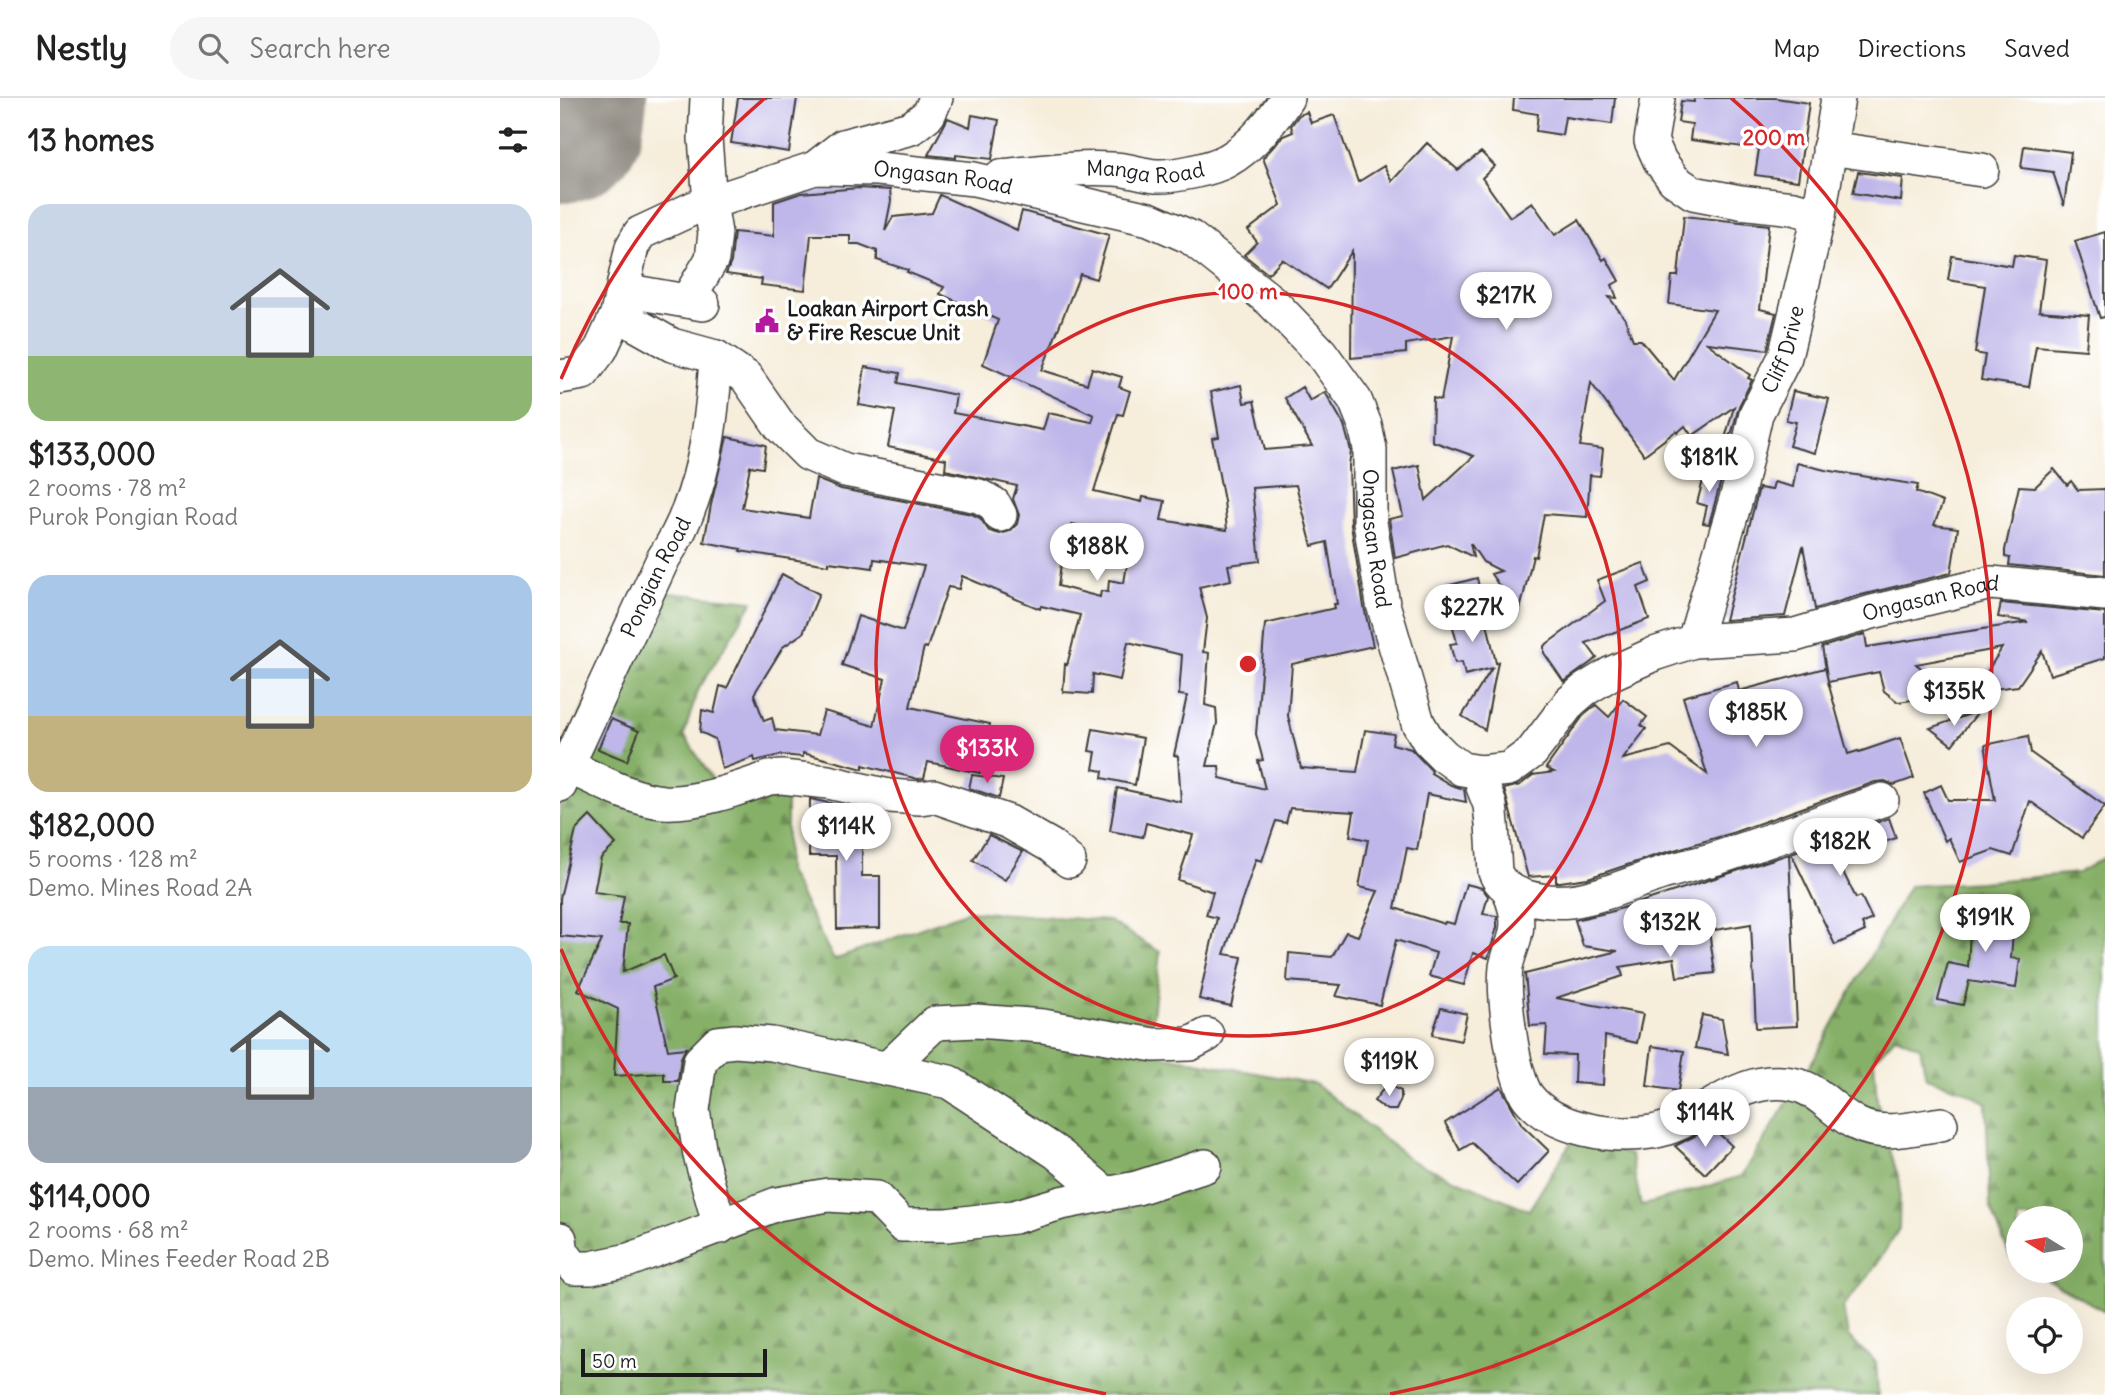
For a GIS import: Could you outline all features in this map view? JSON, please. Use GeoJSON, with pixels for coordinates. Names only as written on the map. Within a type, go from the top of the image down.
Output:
{"type":"FeatureCollection","features":[{"type":"Feature","properties":{"kind":"street"},"geometry":{"type":"LineString","coordinates":[[620,302],[695,303],[712,259],[715,233],[709,203],[705,138],[707,98]]}},
{"type":"Feature","properties":{"kind":"street"},"geometry":{"type":"LineString","coordinates":[[815,168],[843,146],[911,128],[929,114],[936,98]]}},
{"type":"Feature","properties":{"kind":"street","name":"Manga Road"},"geometry":{"type":"LineString","coordinates":[[974,179],[1080,168],[1117,169],[1156,176],[1181,175],[1228,160],[1260,133],[1276,116],[1287,98]]}},
{"type":"Feature","properties":{"kind":"street"},"geometry":{"type":"LineString","coordinates":[[1658,98],[1651,141],[1660,161],[1674,180],[1693,193],[1793,208],[1819,215]]}},
{"type":"Feature","properties":{"kind":"street","name":"Cliff Drive"},"geometry":{"type":"LineString","coordinates":[[1694,641],[1739,489],[1756,414],[1785,357],[1819,215],[1838,98]]}},
{"type":"Feature","properties":{"kind":"street"},"geometry":{"type":"LineString","coordinates":[[1829,148],[1982,170]]}},
{"type":"Feature","properties":{"kind":"street","name":"Ongasan Road"},"geometry":{"type":"LineString","coordinates":[[620,302],[632,247],[640,233],[709,203],[815,168],[878,169],[974,179],[1149,219],[1189,237],[1271,301],[1321,353],[1354,400],[1365,425],[1370,449],[1370,522],[1383,604],[1418,723],[1428,740],[1462,769],[1481,772],[1509,769],[1532,752],[1570,702],[1610,674],[1654,654],[1694,641],[1795,635],[1872,612],[1991,583],[2105,594]]}},
{"type":"Feature","properties":{"kind":"street"},"geometry":{"type":"LineString","coordinates":[[620,302],[672,345],[716,357],[746,377],[780,426],[808,454],[845,470],[979,496],[994,504],[1000,515]]}},
{"type":"Feature","properties":{"kind":"street"},"geometry":{"type":"LineString","coordinates":[[560,377],[583,373],[601,349],[620,302]]}},
{"type":"Feature","properties":{"kind":"street","name":"Pongian Road"},"geometry":{"type":"LineString","coordinates":[[563,775],[663,558],[674,543],[693,497],[706,449],[716,357]]}},
{"type":"Feature","properties":{"kind":"street"},"geometry":{"type":"LineString","coordinates":[[1481,772],[1482,787],[1490,805],[1496,872],[1515,904],[1517,923],[1506,968],[1509,1026],[1517,1069],[1526,1095],[1541,1110],[1562,1122],[1596,1131],[1654,1132],[1748,1087],[1770,1083],[1807,1087],[1859,1125],[1875,1129],[1896,1130],[1941,1124]]}},
{"type":"Feature","properties":{"kind":"street"},"geometry":{"type":"LineString","coordinates":[[563,775],[662,802],[687,802],[769,778],[782,777],[828,782],[888,796],[934,796],[1009,822],[1051,846],[1069,861]]}},
{"type":"Feature","properties":{"kind":"street"},"geometry":{"type":"LineString","coordinates":[[1509,890],[1525,896],[1558,901],[1584,899],[1712,859],[1882,800]]}},
{"type":"Feature","properties":{"kind":"street"},"geometry":{"type":"LineString","coordinates":[[887,1069],[934,1023],[976,1021],[1043,1026],[1154,1045],[1190,1044],[1207,1035]]}},
{"type":"Feature","properties":{"kind":"street"},"geometry":{"type":"LineString","coordinates":[[720,1227],[700,1155],[693,1110],[700,1061],[718,1043],[735,1041],[772,1044],[948,1082],[1057,1153],[1106,1194]]}},
{"type":"Feature","properties":{"kind":"street"},"geometry":{"type":"LineString","coordinates":[[560,1239],[562,1252],[574,1268],[591,1268],[629,1259],[777,1204],[828,1195],[876,1198],[902,1225],[947,1225],[1014,1217],[1060,1203],[1137,1188],[1205,1166]]}},
{"type":"Feature","properties":{"kind":"green space"},"geometry":{"type":"Polygon","coordinates":[[[640,590],[753,601],[697,692],[684,735],[725,799],[787,787],[787,870],[834,960],[968,911],[1109,921],[1160,952],[1149,1053],[1315,1084],[1412,1161],[1529,1210],[1573,1139],[1631,1155],[1641,1206],[1742,1176],[1819,1050],[1909,886],[2078,873],[2105,857],[2105,1311],[2053,1283],[2083,1283],[2083,1206],[2006,1206],[2006,1247],[1990,1206],[1986,1103],[1963,1090],[1926,1078],[1920,1047],[1896,1036],[1874,1060],[1877,1099],[1900,1182],[1899,1229],[1869,1276],[1843,1306],[1848,1337],[1876,1362],[1878,1395],[560,1395],[560,757],[640,590]]]}},
{"type":"Feature","properties":{"kind":"building"},"geometry":{"type":"Polygon","coordinates":[[[738,98],[797,98],[789,152],[731,143],[738,98]]]}},
{"type":"Feature","properties":{"kind":"building"},"geometry":{"type":"Polygon","coordinates":[[[1514,98],[1615,98],[1612,124],[1565,117],[1562,135],[1536,131],[1538,114],[1513,110],[1514,98]]]}},
{"type":"Feature","properties":{"kind":"building"},"geometry":{"type":"Polygon","coordinates":[[[1694,98],[1776,98],[1809,103],[1798,181],[1755,175],[1759,149],[1690,140],[1692,124],[1678,122],[1681,101],[1694,102],[1694,98]]]}},
{"type":"Feature","properties":{"kind":"building"},"geometry":{"type":"Polygon","coordinates":[[[1307,112],[1311,123],[1334,115],[1358,182],[1384,166],[1392,181],[1427,143],[1458,170],[1481,152],[1495,166],[1482,178],[1510,217],[1532,202],[1555,235],[1579,220],[1619,281],[1612,285],[1617,298],[1609,297],[1625,319],[1633,340],[1641,340],[1674,380],[1715,310],[1669,304],[1672,276],[1678,276],[1684,216],[1769,225],[1760,309],[1776,313],[1767,350],[1707,343],[1750,375],[1748,378],[1752,380],[1739,406],[1732,432],[1724,442],[1734,407],[1692,436],[1685,426],[1644,455],[1591,383],[1580,446],[1603,449],[1600,476],[1590,475],[1587,517],[1544,514],[1536,557],[1533,556],[1519,614],[1491,574],[1501,571],[1483,562],[1470,543],[1473,557],[1447,544],[1395,558],[1389,519],[1403,516],[1393,471],[1419,465],[1426,500],[1474,456],[1432,441],[1433,398],[1441,400],[1453,336],[1406,344],[1406,353],[1351,358],[1352,251],[1327,289],[1282,259],[1268,274],[1244,255],[1257,242],[1248,230],[1281,205],[1263,158],[1283,136],[1293,132],[1291,126],[1299,115],[1307,112]]]}},
{"type":"Feature","properties":{"kind":"building"},"geometry":{"type":"Polygon","coordinates":[[[972,115],[999,120],[992,159],[928,155],[948,118],[970,127],[972,115]]]}},
{"type":"Feature","properties":{"kind":"building"},"geometry":{"type":"Polygon","coordinates":[[[2024,146],[2071,152],[2064,206],[2053,172],[2021,168],[2024,146]]]}},
{"type":"Feature","properties":{"kind":"building"},"geometry":{"type":"Polygon","coordinates":[[[1858,172],[1903,178],[1901,201],[1853,193],[1858,172]]]}},
{"type":"Feature","properties":{"kind":"building"},"geometry":{"type":"Polygon","coordinates":[[[859,188],[890,190],[891,201],[885,231],[893,217],[932,213],[940,195],[1017,230],[1022,211],[1109,235],[1096,279],[1080,274],[1042,370],[1087,384],[1092,368],[1122,377],[1119,387],[1130,391],[1123,415],[1118,414],[1094,491],[1142,502],[1143,497],[1165,501],[1161,520],[1227,530],[1212,438],[1219,437],[1211,392],[1241,385],[1244,403],[1254,401],[1265,450],[1312,446],[1285,398],[1302,387],[1310,401],[1325,392],[1344,425],[1351,451],[1351,525],[1373,646],[1292,664],[1288,716],[1301,768],[1357,772],[1365,730],[1394,734],[1392,744],[1411,749],[1431,773],[1464,789],[1466,802],[1427,794],[1417,850],[1407,848],[1395,908],[1444,924],[1454,924],[1466,884],[1482,888],[1488,896],[1483,914],[1497,916],[1497,927],[1488,958],[1473,953],[1464,985],[1429,976],[1436,953],[1396,940],[1380,1005],[1336,996],[1341,985],[1287,981],[1289,953],[1332,957],[1346,932],[1358,936],[1378,891],[1359,887],[1368,840],[1350,836],[1354,812],[1290,808],[1286,823],[1276,821],[1262,861],[1256,859],[1224,954],[1242,957],[1231,1006],[1199,999],[1217,918],[1206,915],[1213,892],[1178,880],[1193,835],[1146,823],[1143,837],[1110,831],[1117,788],[1181,802],[1178,756],[1174,755],[1187,696],[1179,695],[1182,655],[1128,642],[1120,680],[1093,674],[1092,694],[1063,692],[1065,664],[1067,665],[1080,615],[1041,606],[1040,609],[962,576],[959,589],[948,587],[927,648],[924,647],[910,707],[990,724],[980,773],[928,762],[924,778],[918,779],[863,765],[863,769],[803,753],[803,757],[780,755],[755,761],[754,757],[722,769],[715,739],[700,732],[702,710],[714,713],[720,686],[727,688],[782,574],[819,594],[803,633],[783,647],[754,694],[764,721],[772,718],[775,730],[817,735],[824,711],[874,726],[885,679],[842,665],[858,616],[903,631],[924,566],[874,559],[873,568],[829,562],[829,565],[740,551],[741,549],[704,542],[727,437],[766,445],[763,468],[750,466],[742,508],[809,518],[816,479],[841,489],[972,514],[980,518],[989,531],[1000,534],[1010,531],[1017,524],[1019,515],[1013,499],[1017,486],[945,470],[946,459],[888,447],[895,411],[859,405],[865,367],[900,373],[898,383],[956,395],[953,413],[1043,430],[1048,413],[1092,422],[1094,415],[983,364],[998,320],[940,294],[944,287],[907,272],[908,270],[877,260],[877,251],[859,244],[850,244],[850,235],[811,235],[805,290],[761,285],[762,279],[726,274],[731,262],[734,232],[774,236],[774,202],[801,193],[859,188]],[[1296,485],[1252,488],[1260,561],[1228,565],[1231,580],[1199,587],[1207,618],[1203,652],[1209,653],[1205,705],[1216,708],[1217,723],[1207,766],[1219,766],[1220,778],[1265,789],[1258,761],[1263,760],[1256,734],[1265,624],[1335,608],[1334,604],[1337,604],[1327,542],[1312,546],[1296,485]],[[1072,524],[1064,541],[1058,586],[1100,597],[1101,591],[1108,592],[1109,580],[1124,583],[1131,539],[1072,524]]]}},
{"type":"Feature","properties":{"kind":"building"},"geometry":{"type":"Polygon","coordinates":[[[2105,232],[2105,317],[2100,318],[2075,241],[2105,232]]]}},
{"type":"Feature","properties":{"kind":"building"},"geometry":{"type":"Polygon","coordinates":[[[2014,255],[2046,260],[2039,311],[2089,315],[2086,350],[2036,346],[2029,387],[1981,380],[1985,355],[1975,353],[1985,286],[1948,280],[1952,256],[2012,266],[2014,255]]]}},
{"type":"Feature","properties":{"kind":"building"},"geometry":{"type":"Polygon","coordinates":[[[1793,391],[1829,399],[1815,453],[1789,446],[1796,422],[1786,420],[1793,391]]]}},
{"type":"Feature","properties":{"kind":"building"},"geometry":{"type":"Polygon","coordinates":[[[1797,463],[1918,485],[1916,492],[1943,502],[1934,525],[1958,528],[1951,573],[1815,609],[1803,546],[1785,616],[1725,620],[1759,488],[1772,490],[1774,482],[1793,487],[1797,463]]]}},
{"type":"Feature","properties":{"kind":"building"},"geometry":{"type":"Polygon","coordinates":[[[2054,469],[2067,485],[2071,481],[2078,490],[2105,489],[2105,575],[2009,565],[2010,558],[2005,557],[2019,486],[2035,487],[2054,469]]]}},
{"type":"Feature","properties":{"kind":"building"},"geometry":{"type":"Polygon","coordinates":[[[1705,473],[1722,477],[1709,524],[1703,523],[1707,506],[1697,503],[1705,473]]]}},
{"type":"Feature","properties":{"kind":"building"},"geometry":{"type":"Polygon","coordinates":[[[1643,563],[1650,582],[1638,587],[1649,619],[1586,643],[1597,658],[1564,682],[1544,653],[1544,646],[1605,601],[1597,580],[1643,563]]]}},
{"type":"Feature","properties":{"kind":"building"},"geometry":{"type":"Polygon","coordinates":[[[1477,578],[1496,663],[1498,662],[1485,730],[1462,716],[1492,668],[1465,675],[1462,662],[1455,663],[1450,644],[1457,643],[1443,587],[1477,578]]]}},
{"type":"Feature","properties":{"kind":"building"},"geometry":{"type":"Polygon","coordinates":[[[2001,603],[2105,613],[2105,658],[2050,675],[2042,651],[2018,686],[1975,691],[2002,648],[1916,664],[1954,694],[1898,702],[1884,691],[1879,672],[1828,682],[1848,754],[1900,738],[1914,778],[1894,785],[1885,781],[1875,782],[1729,834],[1588,878],[1556,882],[1556,875],[1528,877],[1504,789],[1520,785],[1533,775],[1554,772],[1546,768],[1583,716],[1596,705],[1609,717],[1623,699],[1647,717],[1641,725],[1646,729],[1623,759],[1670,747],[1707,774],[1683,697],[1737,682],[1739,691],[1825,668],[1828,681],[1822,647],[1865,634],[1867,647],[2028,622],[1998,617],[2001,603]]]}},
{"type":"Feature","properties":{"kind":"building"},"geometry":{"type":"Polygon","coordinates":[[[1979,711],[1952,745],[1930,728],[1979,711]]]}},
{"type":"Feature","properties":{"kind":"building"},"geometry":{"type":"Polygon","coordinates":[[[611,719],[639,731],[627,761],[598,749],[611,719]]]}},
{"type":"Feature","properties":{"kind":"building"},"geometry":{"type":"Polygon","coordinates":[[[1093,729],[1143,738],[1135,785],[1102,778],[1103,771],[1093,769],[1096,752],[1089,751],[1093,729]]]}},
{"type":"Feature","properties":{"kind":"building"},"geometry":{"type":"Polygon","coordinates":[[[2028,736],[2031,753],[2105,806],[2082,838],[2030,801],[2012,856],[1993,850],[1960,862],[1949,838],[1945,841],[1924,793],[1941,785],[1948,800],[1995,800],[1985,745],[2028,736]]]}},
{"type":"Feature","properties":{"kind":"building"},"geometry":{"type":"Polygon","coordinates":[[[972,775],[1003,779],[999,798],[969,788],[972,775]]]}},
{"type":"Feature","properties":{"kind":"building"},"geometry":{"type":"Polygon","coordinates":[[[810,799],[862,810],[862,876],[880,876],[880,928],[837,929],[836,856],[809,856],[810,799]]]}},
{"type":"Feature","properties":{"kind":"building"},"geometry":{"type":"Polygon","coordinates":[[[590,816],[616,844],[601,858],[594,892],[624,896],[619,924],[628,924],[623,972],[664,955],[674,979],[653,987],[668,1050],[686,1048],[681,1058],[678,1081],[664,1081],[664,1073],[614,1076],[618,1009],[578,990],[602,940],[560,936],[560,898],[576,830],[590,816]]]}},
{"type":"Feature","properties":{"kind":"building"},"geometry":{"type":"Polygon","coordinates":[[[1889,818],[1896,838],[1837,860],[1856,898],[1861,896],[1872,919],[1862,924],[1865,931],[1835,945],[1791,853],[1889,818]]]}},
{"type":"Feature","properties":{"kind":"building"},"geometry":{"type":"Polygon","coordinates":[[[989,835],[1023,852],[1005,880],[973,860],[989,835]]]}},
{"type":"Feature","properties":{"kind":"building"},"geometry":{"type":"Polygon","coordinates":[[[1789,854],[1797,1026],[1756,1028],[1751,924],[1709,931],[1715,973],[1677,977],[1674,958],[1620,967],[1623,976],[1556,998],[1643,1014],[1637,1043],[1605,1036],[1603,1085],[1574,1083],[1575,1055],[1545,1054],[1547,1025],[1530,1026],[1525,974],[1618,951],[1583,946],[1575,920],[1610,912],[1789,854]]]}},
{"type":"Feature","properties":{"kind":"building"},"geometry":{"type":"Polygon","coordinates":[[[1993,901],[2015,907],[2011,958],[2020,959],[2016,988],[1969,981],[1963,1005],[1938,1000],[1948,963],[1968,967],[1971,912],[1993,901]]]}},
{"type":"Feature","properties":{"kind":"building"},"geometry":{"type":"Polygon","coordinates":[[[1441,1008],[1467,1014],[1461,1041],[1432,1035],[1441,1008]]]}},
{"type":"Feature","properties":{"kind":"building"},"geometry":{"type":"Polygon","coordinates":[[[1702,1015],[1722,1019],[1728,1054],[1695,1048],[1702,1015]]]}},
{"type":"Feature","properties":{"kind":"building"},"geometry":{"type":"Polygon","coordinates":[[[1652,1046],[1684,1051],[1678,1091],[1647,1086],[1652,1046]]]}},
{"type":"Feature","properties":{"kind":"building"},"geometry":{"type":"Polygon","coordinates":[[[1387,1084],[1401,1091],[1396,1110],[1387,1110],[1374,1101],[1387,1084]]]}},
{"type":"Feature","properties":{"kind":"building"},"geometry":{"type":"Polygon","coordinates":[[[1501,1087],[1522,1125],[1549,1151],[1517,1185],[1472,1143],[1460,1150],[1445,1123],[1501,1087]]]}},
{"type":"Feature","properties":{"kind":"building"},"geometry":{"type":"Polygon","coordinates":[[[1712,1127],[1732,1146],[1705,1174],[1675,1146],[1712,1127]]]}},
{"type":"Feature","properties":{"kind":"runway"},"geometry":{"type":"LineString","coordinates":[[560,119],[563,98]]}},
{"type":"Feature","properties":{"kind":"place","name":"Loakan Airport Crash & Fire Rescue Unit"},"geometry":{"type":"Point","coordinates":[767,321]}}]}
